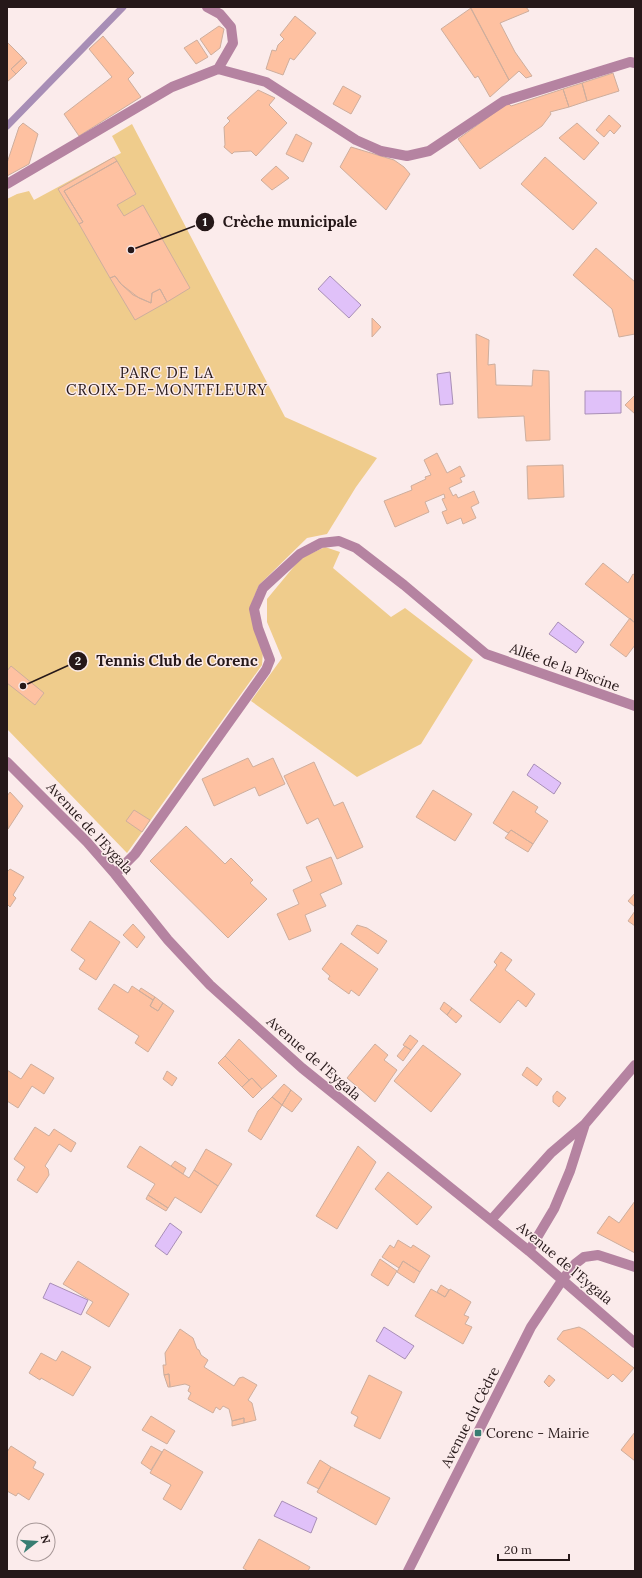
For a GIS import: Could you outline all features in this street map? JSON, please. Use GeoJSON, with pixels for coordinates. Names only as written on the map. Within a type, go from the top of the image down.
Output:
{"type":"FeatureCollection","features":[{"type":"Feature","properties":{"kind":"street"},"geometry":{"type":"LineString","coordinates":[[207,7],[220,14],[231,27],[233,43],[218,69]]}},
{"type":"Feature","properties":{"kind":"street"},"geometry":{"type":"LineString","coordinates":[[7,184],[172,87],[218,69],[266,82],[356,140],[380,151],[407,156],[429,151],[504,101],[630,62],[635,63]]}},
{"type":"Feature","properties":{"kind":"street","name":"Allée de la Piscine"},"geometry":{"type":"LineString","coordinates":[[115,874],[135,854],[266,670],[270,660],[258,628],[254,609],[262,588],[300,554],[322,542],[339,541],[356,548],[404,585],[486,654],[635,706]]}},
{"type":"Feature","properties":{"kind":"street","name":"Avenue de l'Eygala"},"geometry":{"type":"LineString","coordinates":[[7,762],[74,828],[115,874],[168,940],[210,985],[302,1068],[529,1250],[635,1343]]}},
{"type":"Feature","properties":{"kind":"street"},"geometry":{"type":"LineString","coordinates":[[491,1220],[551,1153],[585,1124],[635,1065]]}},
{"type":"Feature","properties":{"kind":"street"},"geometry":{"type":"LineString","coordinates":[[529,1250],[554,1208],[570,1171],[585,1124]]}},
{"type":"Feature","properties":{"kind":"street","name":"Avenue du Cèdre"},"geometry":{"type":"LineString","coordinates":[[408,1571],[531,1328],[574,1264],[584,1257],[598,1255],[635,1267]]}},
{"type":"Feature","properties":{"kind":"shaded area"},"geometry":{"type":"Polygon","coordinates":[[[132,124],[285,417],[377,458],[356,487],[327,534],[307,538],[259,585],[252,602],[263,651],[262,665],[127,853],[7,729],[7,199],[17,194],[29,191],[34,200],[121,153],[112,136],[132,124]]]}},
{"type":"Feature","properties":{"kind":"shaded area"},"geometry":{"type":"Polygon","coordinates":[[[330,276],[361,305],[349,318],[318,289],[330,276]]]}},
{"type":"Feature","properties":{"kind":"shaded area"},"geometry":{"type":"Polygon","coordinates":[[[450,372],[453,404],[440,405],[437,374],[450,372]]]}},
{"type":"Feature","properties":{"kind":"shaded area"},"geometry":{"type":"Polygon","coordinates":[[[585,391],[621,391],[621,413],[585,414],[585,391]]]}},
{"type":"Feature","properties":{"kind":"shaded area"},"geometry":{"type":"Polygon","coordinates":[[[325,547],[340,552],[333,568],[391,617],[405,608],[473,660],[421,744],[357,777],[251,701],[282,658],[267,622],[267,599],[301,558],[325,547]]]}},
{"type":"Feature","properties":{"kind":"shaded area"},"geometry":{"type":"Polygon","coordinates":[[[558,622],[584,642],[576,653],[549,634],[558,622]]]}},
{"type":"Feature","properties":{"kind":"shaded area"},"geometry":{"type":"Polygon","coordinates":[[[534,764],[561,783],[554,794],[527,775],[534,764]]]}},
{"type":"Feature","properties":{"kind":"shaded area"},"geometry":{"type":"Polygon","coordinates":[[[170,1223],[182,1232],[167,1255],[155,1246],[170,1223]]]}},
{"type":"Feature","properties":{"kind":"shaded area"},"geometry":{"type":"Polygon","coordinates":[[[50,1283],[88,1300],[81,1315],[43,1298],[50,1283]]]}},
{"type":"Feature","properties":{"kind":"shaded area"},"geometry":{"type":"Polygon","coordinates":[[[384,1327],[414,1346],[405,1359],[376,1341],[384,1327]]]}},
{"type":"Feature","properties":{"kind":"shaded area"},"geometry":{"type":"Polygon","coordinates":[[[282,1501],[317,1518],[311,1533],[274,1516],[282,1501]]]}},
{"type":"Feature","properties":{"kind":"building"},"geometry":{"type":"Polygon","coordinates":[[[470,7],[526,7],[529,11],[500,23],[515,52],[532,76],[526,78],[519,71],[509,80],[470,7]]]}},
{"type":"Feature","properties":{"kind":"building"},"geometry":{"type":"Polygon","coordinates":[[[471,8],[509,80],[490,97],[478,76],[475,78],[441,29],[471,8]]]}},
{"type":"Feature","properties":{"kind":"building"},"geometry":{"type":"Polygon","coordinates":[[[295,16],[316,33],[294,60],[290,58],[283,75],[266,69],[272,50],[276,51],[278,45],[284,39],[280,35],[295,16]]]}},
{"type":"Feature","properties":{"kind":"building"},"geometry":{"type":"Polygon","coordinates":[[[219,26],[224,29],[220,48],[211,55],[200,39],[219,26]]]}},
{"type":"Feature","properties":{"kind":"building"},"geometry":{"type":"Polygon","coordinates":[[[103,36],[134,73],[128,79],[141,97],[79,136],[64,114],[112,77],[89,49],[103,36]]]}},
{"type":"Feature","properties":{"kind":"building"},"geometry":{"type":"Polygon","coordinates":[[[197,40],[208,57],[196,64],[184,48],[197,40]]]}},
{"type":"Feature","properties":{"kind":"building"},"geometry":{"type":"Polygon","coordinates":[[[7,42],[23,58],[11,69],[16,74],[7,82],[7,42]]]}},
{"type":"Feature","properties":{"kind":"building"},"geometry":{"type":"Polygon","coordinates":[[[23,58],[27,63],[16,74],[11,69],[23,58]]]}},
{"type":"Feature","properties":{"kind":"building"},"geometry":{"type":"Polygon","coordinates":[[[613,73],[619,91],[587,101],[582,83],[613,73]]]}},
{"type":"Feature","properties":{"kind":"building"},"geometry":{"type":"Polygon","coordinates":[[[582,83],[587,101],[569,107],[563,89],[582,83]]]}},
{"type":"Feature","properties":{"kind":"building"},"geometry":{"type":"Polygon","coordinates":[[[343,86],[361,96],[351,114],[333,104],[343,86]]]}},
{"type":"Feature","properties":{"kind":"building"},"geometry":{"type":"Polygon","coordinates":[[[563,89],[569,107],[550,112],[551,114],[542,126],[480,169],[458,139],[508,103],[511,106],[563,89]]]}},
{"type":"Feature","properties":{"kind":"building"},"geometry":{"type":"Polygon","coordinates":[[[258,90],[275,98],[269,105],[287,123],[256,156],[251,151],[234,152],[232,154],[224,147],[224,127],[230,121],[227,118],[258,90]]]}},
{"type":"Feature","properties":{"kind":"building"},"geometry":{"type":"Polygon","coordinates":[[[609,115],[621,126],[614,134],[610,130],[604,137],[596,130],[609,115]]]}},
{"type":"Feature","properties":{"kind":"building"},"geometry":{"type":"Polygon","coordinates":[[[23,123],[38,134],[29,164],[7,176],[7,163],[19,127],[23,123]]]}},
{"type":"Feature","properties":{"kind":"building"},"geometry":{"type":"Polygon","coordinates":[[[577,123],[599,143],[584,160],[559,138],[577,123]]]}},
{"type":"Feature","properties":{"kind":"building"},"geometry":{"type":"Polygon","coordinates":[[[296,134],[312,143],[303,162],[286,154],[296,134]]]}},
{"type":"Feature","properties":{"kind":"building"},"geometry":{"type":"Polygon","coordinates":[[[351,147],[394,160],[404,167],[410,174],[386,210],[340,167],[351,147]]]}},
{"type":"Feature","properties":{"kind":"building"},"geometry":{"type":"Polygon","coordinates":[[[114,157],[117,161],[64,191],[83,222],[79,224],[58,189],[114,157]]]}},
{"type":"Feature","properties":{"kind":"building"},"geometry":{"type":"Polygon","coordinates":[[[545,157],[597,203],[573,230],[521,184],[545,157]]]}},
{"type":"Feature","properties":{"kind":"building"},"geometry":{"type":"Polygon","coordinates":[[[117,161],[136,194],[117,205],[124,216],[143,205],[190,288],[167,302],[160,289],[152,293],[151,303],[133,295],[115,276],[110,278],[79,224],[83,222],[64,191],[117,161]]]}},
{"type":"Feature","properties":{"kind":"building"},"geometry":{"type":"Polygon","coordinates":[[[276,166],[289,178],[272,190],[261,180],[276,166]]]}},
{"type":"Feature","properties":{"kind":"building"},"geometry":{"type":"Polygon","coordinates":[[[596,248],[635,282],[635,334],[619,337],[612,309],[573,275],[596,248]]]}},
{"type":"Feature","properties":{"kind":"building"},"geometry":{"type":"Polygon","coordinates":[[[115,276],[121,284],[139,298],[151,303],[152,293],[160,289],[167,302],[135,320],[110,278],[115,276]]]}},
{"type":"Feature","properties":{"kind":"building"},"geometry":{"type":"Polygon","coordinates":[[[372,318],[381,327],[372,337],[372,318]]]}},
{"type":"Feature","properties":{"kind":"building"},"geometry":{"type":"Polygon","coordinates":[[[476,334],[489,340],[488,365],[495,364],[496,385],[532,386],[533,370],[549,371],[550,440],[526,441],[524,416],[478,418],[476,334]]]}},
{"type":"Feature","properties":{"kind":"building"},"geometry":{"type":"Polygon","coordinates":[[[635,395],[635,414],[625,405],[635,395]]]}},
{"type":"Feature","properties":{"kind":"building"},"geometry":{"type":"Polygon","coordinates":[[[437,453],[447,473],[460,466],[465,476],[460,478],[462,482],[449,488],[453,496],[456,494],[458,498],[474,491],[479,503],[471,507],[476,518],[463,524],[461,518],[447,524],[442,512],[447,510],[442,499],[445,498],[444,494],[425,502],[429,512],[395,527],[384,501],[412,490],[411,486],[431,475],[424,460],[437,453]]]}},
{"type":"Feature","properties":{"kind":"building"},"geometry":{"type":"Polygon","coordinates":[[[563,465],[564,497],[528,499],[527,466],[563,465]]]}},
{"type":"Feature","properties":{"kind":"building"},"geometry":{"type":"Polygon","coordinates":[[[603,563],[628,583],[633,574],[635,575],[635,623],[585,584],[603,563]]]}},
{"type":"Feature","properties":{"kind":"building"},"geometry":{"type":"Polygon","coordinates":[[[630,618],[635,623],[635,645],[626,657],[610,645],[630,618]]]}},
{"type":"Feature","properties":{"kind":"building"},"geometry":{"type":"Polygon","coordinates":[[[11,666],[44,693],[35,705],[7,683],[7,671],[11,666]]]}},
{"type":"Feature","properties":{"kind":"building"},"geometry":{"type":"Polygon","coordinates":[[[248,758],[253,767],[273,758],[285,784],[259,796],[255,787],[214,806],[202,779],[248,758]]]}},
{"type":"Feature","properties":{"kind":"building"},"geometry":{"type":"Polygon","coordinates":[[[314,762],[334,806],[343,802],[363,847],[337,859],[318,818],[307,824],[284,776],[314,762]]]}},
{"type":"Feature","properties":{"kind":"building"},"geometry":{"type":"Polygon","coordinates":[[[433,790],[472,814],[455,841],[416,817],[433,790]]]}},
{"type":"Feature","properties":{"kind":"building"},"geometry":{"type":"Polygon","coordinates":[[[513,791],[538,807],[535,812],[548,821],[533,844],[511,830],[508,833],[493,823],[513,791]]]}},
{"type":"Feature","properties":{"kind":"building"},"geometry":{"type":"Polygon","coordinates":[[[10,792],[23,806],[8,829],[7,796],[10,792]]]}},
{"type":"Feature","properties":{"kind":"building"},"geometry":{"type":"Polygon","coordinates":[[[134,810],[150,820],[142,832],[126,821],[134,810]]]}},
{"type":"Feature","properties":{"kind":"building"},"geometry":{"type":"Polygon","coordinates":[[[186,826],[225,864],[231,858],[253,880],[250,883],[267,899],[228,938],[150,861],[186,826]]]}},
{"type":"Feature","properties":{"kind":"building"},"geometry":{"type":"Polygon","coordinates":[[[511,830],[533,844],[528,852],[505,838],[511,830]]]}},
{"type":"Feature","properties":{"kind":"building"},"geometry":{"type":"Polygon","coordinates":[[[331,857],[342,884],[320,894],[326,906],[305,915],[311,931],[289,940],[277,914],[299,904],[293,890],[312,881],[306,867],[331,857]]]}},
{"type":"Feature","properties":{"kind":"building"},"geometry":{"type":"Polygon","coordinates":[[[10,869],[24,877],[13,895],[16,898],[10,907],[7,904],[7,870],[8,871],[10,869]]]}},
{"type":"Feature","properties":{"kind":"building"},"geometry":{"type":"Polygon","coordinates":[[[635,893],[635,907],[628,901],[635,893]]]}},
{"type":"Feature","properties":{"kind":"building"},"geometry":{"type":"Polygon","coordinates":[[[635,911],[635,926],[628,921],[635,911]]]}},
{"type":"Feature","properties":{"kind":"building"},"geometry":{"type":"Polygon","coordinates":[[[90,921],[120,942],[96,980],[79,969],[85,960],[71,950],[90,921]]]}},
{"type":"Feature","properties":{"kind":"building"},"geometry":{"type":"Polygon","coordinates":[[[133,924],[145,937],[137,948],[123,935],[133,924]]]}},
{"type":"Feature","properties":{"kind":"building"},"geometry":{"type":"Polygon","coordinates":[[[357,925],[367,928],[387,941],[378,954],[351,934],[357,925]]]}},
{"type":"Feature","properties":{"kind":"building"},"geometry":{"type":"Polygon","coordinates":[[[341,943],[378,969],[359,996],[351,990],[349,994],[328,979],[330,976],[322,969],[341,943]]]}},
{"type":"Feature","properties":{"kind":"building"},"geometry":{"type":"Polygon","coordinates":[[[501,952],[512,960],[505,970],[535,994],[526,1007],[518,1000],[500,1023],[470,1000],[497,965],[494,962],[501,952]]]}},
{"type":"Feature","properties":{"kind":"building"},"geometry":{"type":"Polygon","coordinates":[[[114,984],[128,993],[132,986],[153,1000],[150,1006],[158,1011],[163,1003],[174,1011],[148,1052],[135,1043],[139,1036],[98,1009],[114,984]]]}},
{"type":"Feature","properties":{"kind":"building"},"geometry":{"type":"Polygon","coordinates":[[[141,988],[155,997],[153,1000],[139,991],[141,988]]]}},
{"type":"Feature","properties":{"kind":"building"},"geometry":{"type":"Polygon","coordinates":[[[155,997],[163,1003],[158,1011],[150,1006],[155,997]]]}},
{"type":"Feature","properties":{"kind":"building"},"geometry":{"type":"Polygon","coordinates":[[[444,1002],[452,1008],[447,1015],[440,1009],[444,1002]]]}},
{"type":"Feature","properties":{"kind":"building"},"geometry":{"type":"Polygon","coordinates":[[[452,1008],[462,1016],[456,1023],[447,1015],[452,1008]]]}},
{"type":"Feature","properties":{"kind":"building"},"geometry":{"type":"Polygon","coordinates":[[[410,1035],[418,1041],[411,1050],[403,1045],[410,1035]]]}},
{"type":"Feature","properties":{"kind":"building"},"geometry":{"type":"Polygon","coordinates":[[[239,1039],[277,1076],[262,1089],[252,1078],[249,1080],[225,1056],[239,1039]]]}},
{"type":"Feature","properties":{"kind":"building"},"geometry":{"type":"Polygon","coordinates":[[[375,1044],[388,1055],[384,1060],[397,1070],[375,1102],[347,1078],[375,1044]]]}},
{"type":"Feature","properties":{"kind":"building"},"geometry":{"type":"Polygon","coordinates":[[[423,1045],[461,1074],[431,1112],[394,1081],[423,1045]]]}},
{"type":"Feature","properties":{"kind":"building"},"geometry":{"type":"Polygon","coordinates":[[[405,1046],[411,1050],[403,1061],[397,1056],[405,1046]]]}},
{"type":"Feature","properties":{"kind":"building"},"geometry":{"type":"Polygon","coordinates":[[[225,1056],[249,1080],[242,1087],[218,1063],[225,1056]]]}},
{"type":"Feature","properties":{"kind":"building"},"geometry":{"type":"Polygon","coordinates":[[[31,1064],[54,1078],[44,1094],[32,1086],[18,1108],[7,1101],[7,1070],[21,1079],[31,1064]]]}},
{"type":"Feature","properties":{"kind":"building"},"geometry":{"type":"Polygon","coordinates":[[[527,1067],[542,1079],[537,1086],[522,1075],[527,1067]]]}},
{"type":"Feature","properties":{"kind":"building"},"geometry":{"type":"Polygon","coordinates":[[[167,1071],[177,1078],[172,1086],[163,1079],[167,1071]]]}},
{"type":"Feature","properties":{"kind":"building"},"geometry":{"type":"Polygon","coordinates":[[[252,1078],[262,1089],[253,1098],[242,1087],[252,1078]]]}},
{"type":"Feature","properties":{"kind":"building"},"geometry":{"type":"Polygon","coordinates":[[[284,1084],[291,1090],[282,1105],[272,1097],[284,1084]]]}},
{"type":"Feature","properties":{"kind":"building"},"geometry":{"type":"Polygon","coordinates":[[[291,1090],[302,1099],[292,1112],[282,1105],[291,1090]]]}},
{"type":"Feature","properties":{"kind":"building"},"geometry":{"type":"Polygon","coordinates":[[[557,1091],[566,1098],[559,1107],[553,1102],[553,1096],[557,1091]]]}},
{"type":"Feature","properties":{"kind":"building"},"geometry":{"type":"Polygon","coordinates":[[[272,1097],[282,1105],[261,1140],[248,1131],[258,1111],[272,1097]]]}},
{"type":"Feature","properties":{"kind":"building"},"geometry":{"type":"Polygon","coordinates":[[[35,1127],[49,1136],[54,1129],[76,1143],[71,1152],[59,1144],[45,1166],[48,1169],[49,1175],[37,1193],[17,1180],[25,1167],[14,1159],[35,1127]]]}},
{"type":"Feature","properties":{"kind":"building"},"geometry":{"type":"Polygon","coordinates":[[[140,1146],[189,1178],[194,1170],[218,1186],[201,1213],[175,1197],[168,1208],[148,1195],[155,1184],[127,1167],[140,1146]]]}},
{"type":"Feature","properties":{"kind":"building"},"geometry":{"type":"Polygon","coordinates":[[[358,1146],[376,1162],[337,1229],[316,1216],[358,1146]]]}},
{"type":"Feature","properties":{"kind":"building"},"geometry":{"type":"Polygon","coordinates":[[[206,1149],[232,1164],[218,1186],[194,1170],[206,1149]]]}},
{"type":"Feature","properties":{"kind":"building"},"geometry":{"type":"Polygon","coordinates":[[[175,1161],[186,1168],[183,1174],[171,1166],[175,1161]]]}},
{"type":"Feature","properties":{"kind":"building"},"geometry":{"type":"Polygon","coordinates":[[[388,1172],[432,1207],[417,1225],[375,1189],[388,1172]]]}},
{"type":"Feature","properties":{"kind":"building"},"geometry":{"type":"Polygon","coordinates":[[[148,1195],[168,1208],[166,1211],[146,1199],[148,1195]]]}},
{"type":"Feature","properties":{"kind":"building"},"geometry":{"type":"Polygon","coordinates":[[[635,1201],[635,1253],[597,1233],[609,1216],[619,1223],[635,1201]]]}},
{"type":"Feature","properties":{"kind":"building"},"geometry":{"type":"Polygon","coordinates":[[[398,1240],[411,1248],[413,1245],[430,1256],[420,1272],[403,1261],[399,1268],[382,1257],[390,1245],[394,1248],[398,1240]]]}},
{"type":"Feature","properties":{"kind":"building"},"geometry":{"type":"Polygon","coordinates":[[[380,1259],[397,1271],[388,1286],[371,1275],[380,1259]]]}},
{"type":"Feature","properties":{"kind":"building"},"geometry":{"type":"Polygon","coordinates":[[[78,1261],[129,1294],[109,1327],[86,1313],[93,1302],[63,1284],[78,1261]]]}},
{"type":"Feature","properties":{"kind":"building"},"geometry":{"type":"Polygon","coordinates":[[[403,1261],[420,1272],[414,1283],[397,1272],[403,1261]]]}},
{"type":"Feature","properties":{"kind":"building"},"geometry":{"type":"Polygon","coordinates":[[[441,1285],[449,1290],[445,1297],[437,1292],[441,1285]]]}},
{"type":"Feature","properties":{"kind":"building"},"geometry":{"type":"Polygon","coordinates":[[[431,1289],[445,1297],[450,1289],[471,1302],[464,1315],[469,1317],[465,1324],[472,1327],[463,1344],[415,1316],[431,1289]]]}},
{"type":"Feature","properties":{"kind":"building"},"geometry":{"type":"Polygon","coordinates":[[[579,1327],[634,1368],[622,1382],[613,1374],[608,1379],[557,1339],[563,1331],[579,1327]]]}},
{"type":"Feature","properties":{"kind":"building"},"geometry":{"type":"Polygon","coordinates":[[[180,1329],[193,1338],[201,1355],[208,1360],[204,1367],[234,1386],[239,1378],[243,1377],[257,1385],[248,1400],[252,1403],[256,1420],[244,1423],[244,1418],[232,1421],[229,1409],[223,1406],[220,1410],[216,1407],[213,1413],[188,1399],[191,1393],[188,1391],[190,1386],[185,1384],[170,1387],[169,1374],[164,1375],[163,1365],[166,1365],[165,1353],[180,1329]]]}},
{"type":"Feature","properties":{"kind":"building"},"geometry":{"type":"Polygon","coordinates":[[[62,1351],[91,1367],[73,1396],[29,1373],[41,1353],[56,1361],[62,1351]]]}},
{"type":"Feature","properties":{"kind":"building"},"geometry":{"type":"Polygon","coordinates":[[[169,1374],[170,1387],[168,1387],[164,1375],[169,1374]]]}},
{"type":"Feature","properties":{"kind":"building"},"geometry":{"type":"Polygon","coordinates":[[[369,1375],[402,1392],[380,1439],[354,1426],[358,1417],[351,1413],[369,1375]]]}},
{"type":"Feature","properties":{"kind":"building"},"geometry":{"type":"Polygon","coordinates":[[[549,1375],[555,1380],[549,1387],[544,1382],[549,1375]]]}},
{"type":"Feature","properties":{"kind":"building"},"geometry":{"type":"Polygon","coordinates":[[[151,1416],[175,1431],[167,1444],[142,1430],[151,1416]]]}},
{"type":"Feature","properties":{"kind":"building"},"geometry":{"type":"Polygon","coordinates":[[[244,1418],[244,1423],[232,1426],[232,1421],[244,1418]]]}},
{"type":"Feature","properties":{"kind":"building"},"geometry":{"type":"Polygon","coordinates":[[[635,1432],[635,1461],[621,1450],[635,1432]]]}},
{"type":"Feature","properties":{"kind":"building"},"geometry":{"type":"Polygon","coordinates":[[[11,1446],[36,1462],[33,1468],[44,1474],[29,1500],[18,1493],[16,1496],[7,1491],[7,1452],[11,1446]]]}},
{"type":"Feature","properties":{"kind":"building"},"geometry":{"type":"Polygon","coordinates":[[[151,1446],[162,1452],[151,1470],[141,1463],[151,1446]]]}},
{"type":"Feature","properties":{"kind":"building"},"geometry":{"type":"Polygon","coordinates":[[[164,1449],[203,1472],[181,1510],[163,1499],[171,1485],[150,1473],[164,1449]]]}},
{"type":"Feature","properties":{"kind":"building"},"geometry":{"type":"Polygon","coordinates":[[[320,1460],[331,1467],[319,1489],[307,1483],[320,1460]]]}},
{"type":"Feature","properties":{"kind":"building"},"geometry":{"type":"Polygon","coordinates":[[[331,1467],[390,1498],[376,1525],[317,1492],[331,1467]]]}},
{"type":"Feature","properties":{"kind":"building"},"geometry":{"type":"Polygon","coordinates":[[[259,1539],[310,1567],[308,1571],[248,1571],[243,1568],[259,1539]]]}},
{"type":"Feature","properties":{"kind":"waterway"},"geometry":{"type":"LineString","coordinates":[[7,126],[123,7]]}},
{"type":"Feature","properties":{"kind":"place","name":"Crèche municipale"},"geometry":{"type":"Point","coordinates":[131,250]}},
{"type":"Feature","properties":{"kind":"place","name":"Tennis Club de Corenc"},"geometry":{"type":"Point","coordinates":[23,686]}},
{"type":"Feature","properties":{"kind":"place","name":"Corenc - Mairie"},"geometry":{"type":"Point","coordinates":[478,1433]}},
{"type":"Feature","properties":{"kind":"district","name":"PARC DE LA CROIX-DE-MONTFLEURY"},"geometry":{"type":"Point","coordinates":[167,380]}}]}
